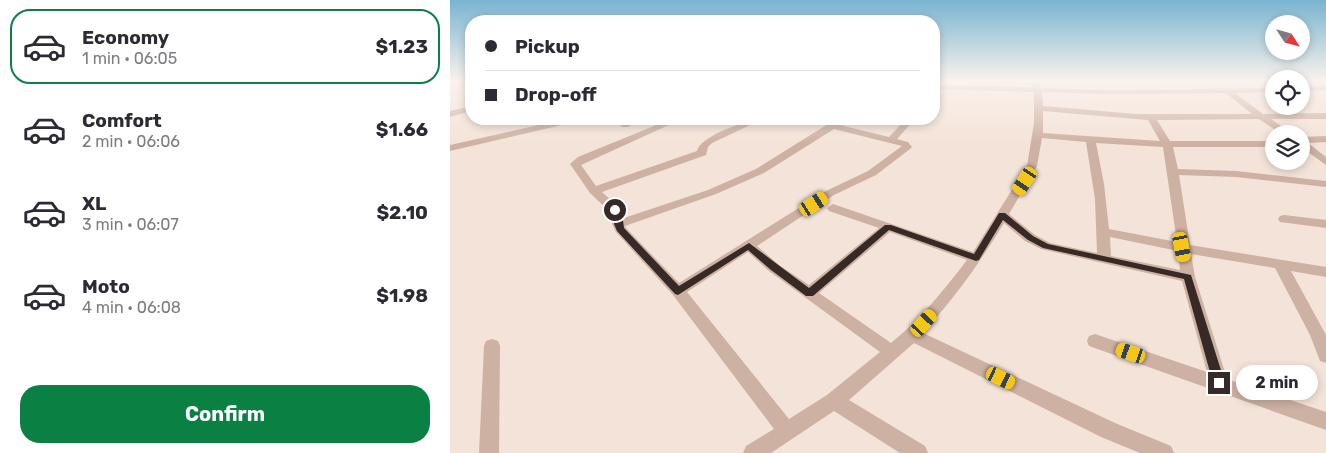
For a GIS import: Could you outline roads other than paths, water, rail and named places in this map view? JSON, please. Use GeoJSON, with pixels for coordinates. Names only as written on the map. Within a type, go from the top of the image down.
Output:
{"type":"FeatureCollection","features":[{"type":"Feature","properties":{"kind":"street"},"geometry":{"type":"LineString","coordinates":[[753,453],[834,401],[893,353],[947,297],[976,258],[1032,166],[1036,153],[1038,102]]}},
{"type":"Feature","properties":{"kind":"street"},"geometry":{"type":"LineString","coordinates":[[1242,102],[1274,125]]}},
{"type":"Feature","properties":{"kind":"street"},"geometry":{"type":"LineString","coordinates":[[1039,108],[1110,116],[1326,116]]}},
{"type":"Feature","properties":{"kind":"street"},"geometry":{"type":"LineString","coordinates":[[450,114],[465,110]]}},
{"type":"Feature","properties":{"kind":"street"},"geometry":{"type":"LineString","coordinates":[[1150,116],[1167,144],[1173,172],[1182,247],[1188,277],[1219,383]]}},
{"type":"Feature","properties":{"kind":"street"},"geometry":{"type":"LineString","coordinates":[[450,148],[544,125]]}},
{"type":"Feature","properties":{"kind":"street"},"geometry":{"type":"LineString","coordinates":[[664,125],[575,164],[594,191],[618,213],[620,229],[678,291],[788,432]]}},
{"type":"Feature","properties":{"kind":"street"},"geometry":{"type":"LineString","coordinates":[[594,191],[697,155],[702,152],[704,146],[709,141],[745,125]]}},
{"type":"Feature","properties":{"kind":"street"},"geometry":{"type":"LineString","coordinates":[[618,224],[712,192],[760,171],[832,125]]}},
{"type":"Feature","properties":{"kind":"street"},"geometry":{"type":"LineString","coordinates":[[678,291],[830,193],[872,173],[907,147],[905,144],[846,125]]}},
{"type":"Feature","properties":{"kind":"street"},"geometry":{"type":"LineString","coordinates":[[891,140],[905,125]]}},
{"type":"Feature","properties":{"kind":"street"},"geometry":{"type":"LineString","coordinates":[[1037,135],[1167,144],[1265,144]]}},
{"type":"Feature","properties":{"kind":"street"},"geometry":{"type":"LineString","coordinates":[[1310,141],[1326,139]]}},
{"type":"Feature","properties":{"kind":"street"},"geometry":{"type":"LineString","coordinates":[[1090,140],[1095,160],[1104,259]]}},
{"type":"Feature","properties":{"kind":"street"},"geometry":{"type":"LineString","coordinates":[[1310,149],[1326,162]]}},
{"type":"Feature","properties":{"kind":"street"},"geometry":{"type":"LineString","coordinates":[[1173,172],[1236,174],[1326,184]]}},
{"type":"Feature","properties":{"kind":"street"},"geometry":{"type":"LineString","coordinates":[[833,208],[976,258]]}},
{"type":"Feature","properties":{"kind":"street"},"geometry":{"type":"LineString","coordinates":[[1002,215],[1030,238],[1046,246],[1188,277]]}},
{"type":"Feature","properties":{"kind":"street"},"geometry":{"type":"LineString","coordinates":[[1284,219],[1326,224]]}},
{"type":"Feature","properties":{"kind":"street"},"geometry":{"type":"LineString","coordinates":[[809,293],[888,227]]}},
{"type":"Feature","properties":{"kind":"street"},"geometry":{"type":"LineString","coordinates":[[1103,232],[1326,272]]}},
{"type":"Feature","properties":{"kind":"street"},"geometry":{"type":"LineString","coordinates":[[749,246],[774,268],[893,353]]}},
{"type":"Feature","properties":{"kind":"street"},"geometry":{"type":"LineString","coordinates":[[1280,264],[1318,335],[1326,356]]}},
{"type":"Feature","properties":{"kind":"street"},"geometry":{"type":"LineString","coordinates":[[912,335],[1108,430],[1164,453]]}},
{"type":"Feature","properties":{"kind":"street"},"geometry":{"type":"LineString","coordinates":[[1095,341],[1326,421]]}},
{"type":"Feature","properties":{"kind":"street"},"geometry":{"type":"LineString","coordinates":[[488,453],[492,346]]}},
{"type":"Feature","properties":{"kind":"street"},"geometry":{"type":"LineString","coordinates":[[834,401],[918,453]]}}]}
